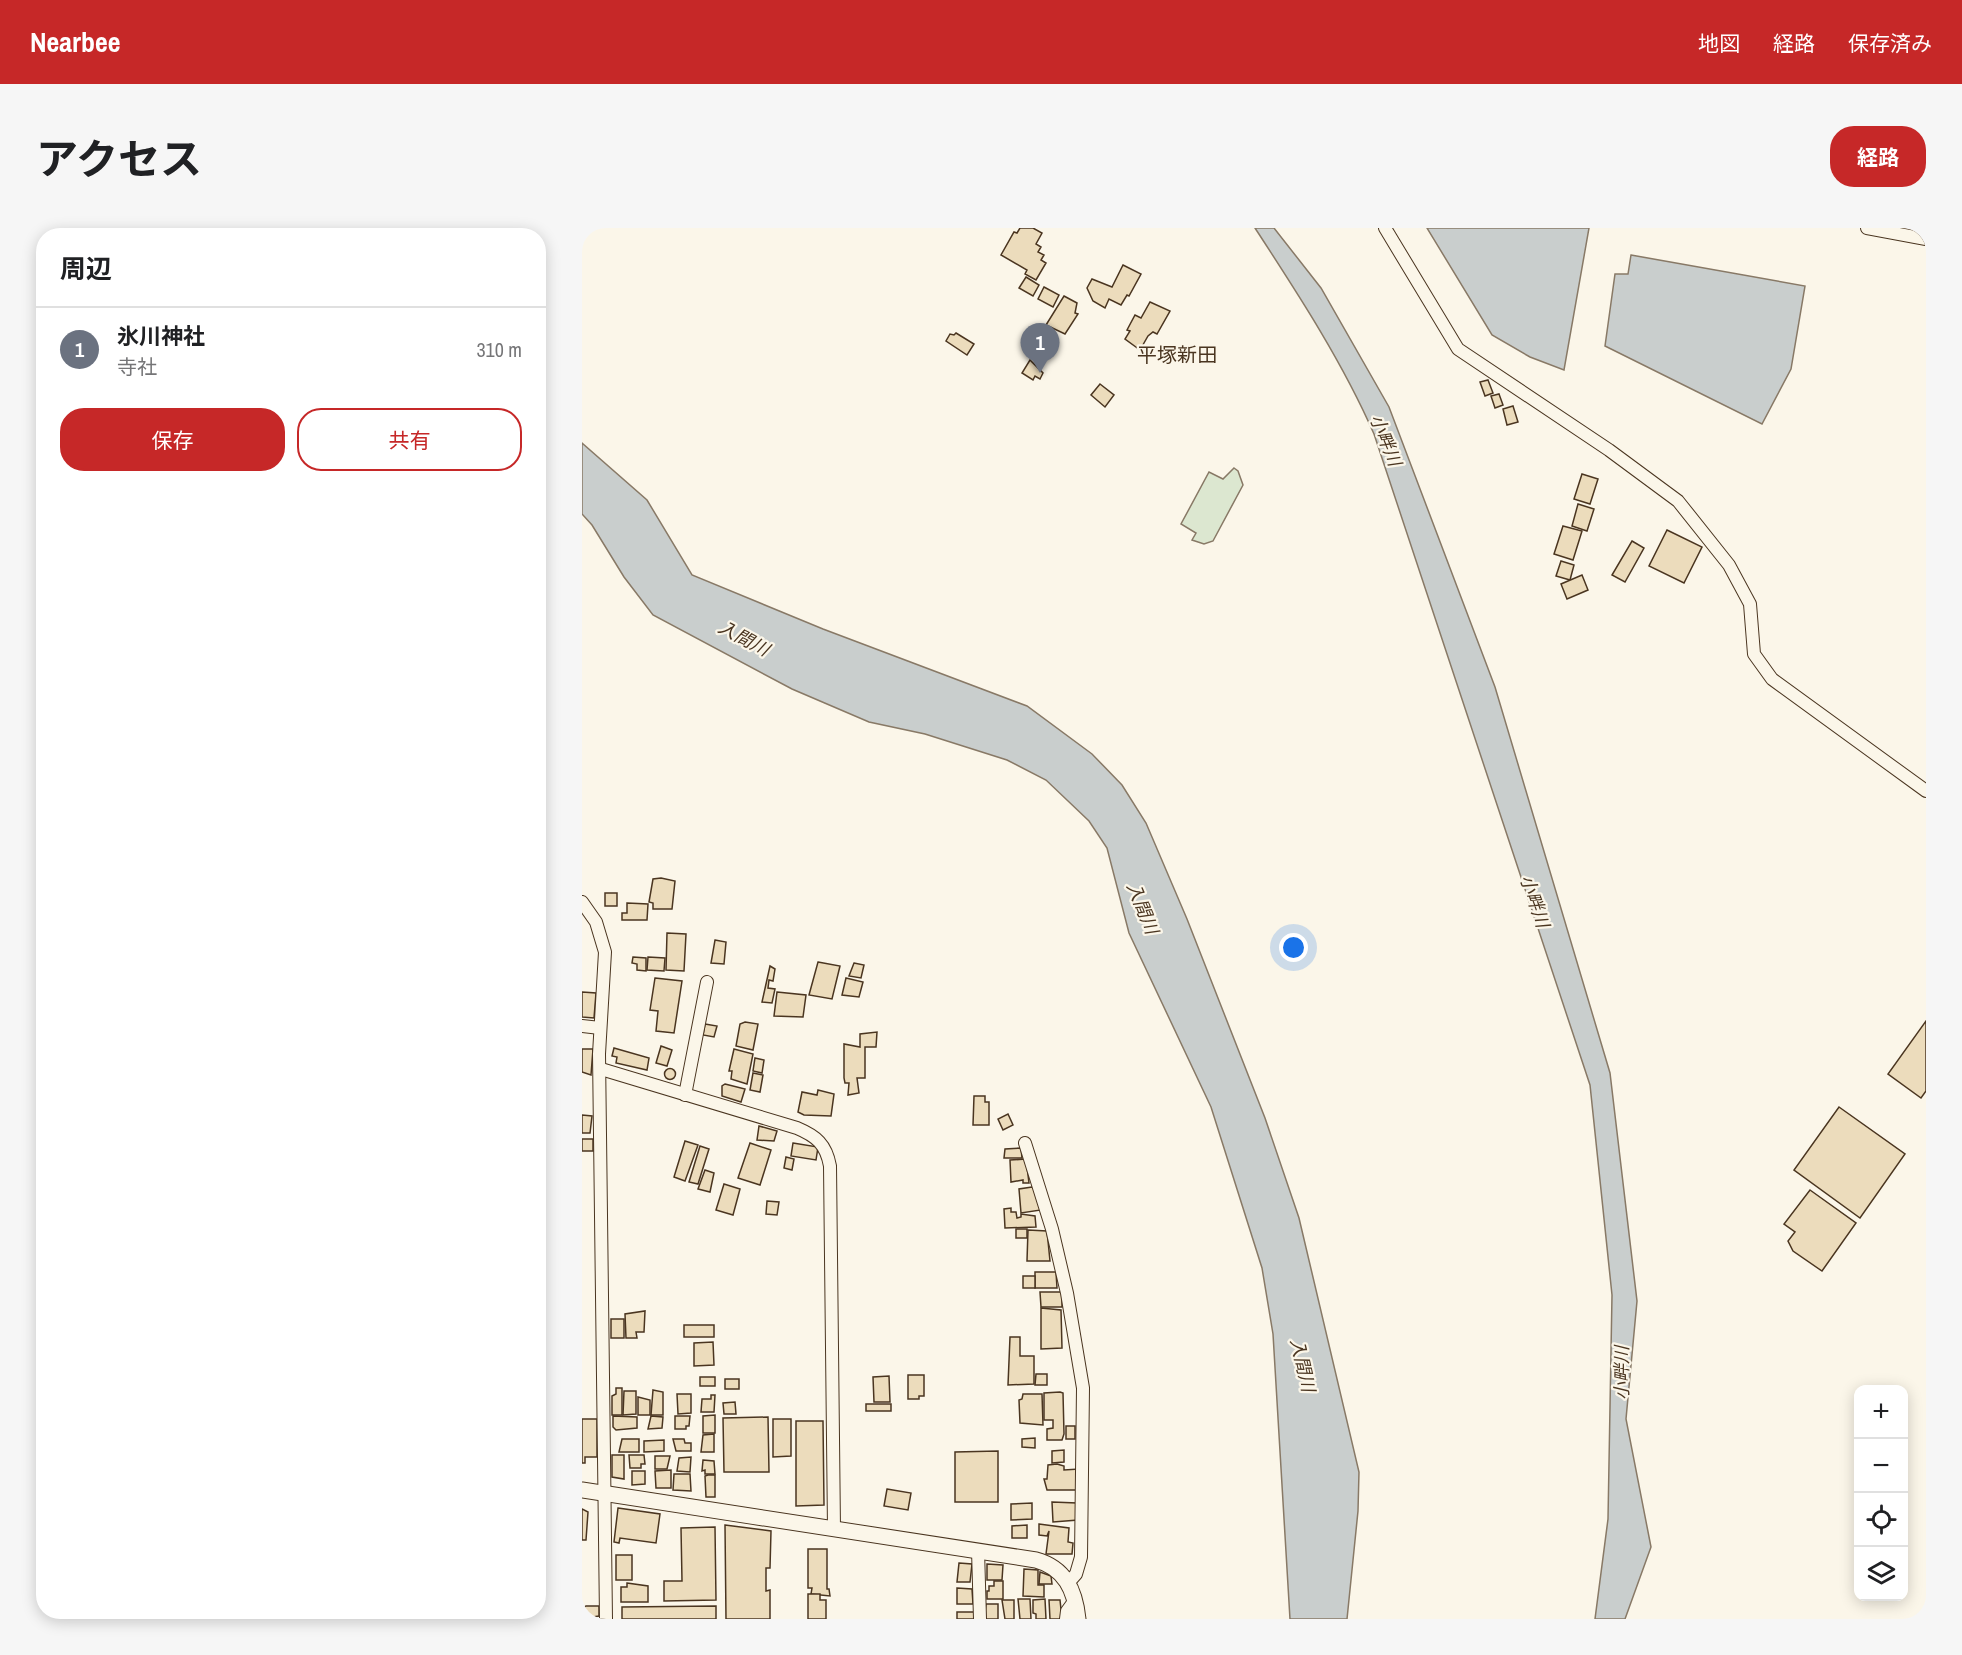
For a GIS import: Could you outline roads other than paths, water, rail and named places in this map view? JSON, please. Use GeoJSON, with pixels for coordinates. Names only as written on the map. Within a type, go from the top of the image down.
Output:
{"type":"FeatureCollection","features":[{"type":"Feature","properties":{"kind":"street"},"geometry":{"type":"LineString","coordinates":[[1385,228],[1458,349],[1609,450],[1678,501],[1729,565],[1750,604],[1750,630],[1754,654],[1772,679],[1926,791]]}},
{"type":"Feature","properties":{"kind":"street"},"geometry":{"type":"LineString","coordinates":[[1867,228],[1926,239]]}},
{"type":"Feature","properties":{"kind":"street"},"geometry":{"type":"LineString","coordinates":[[582,902],[596,922],[605,952],[600,1028],[606,1619]]}},
{"type":"Feature","properties":{"kind":"street"},"geometry":{"type":"LineString","coordinates":[[685,1095],[707,982]]}},
{"type":"Feature","properties":{"kind":"street"},"geometry":{"type":"LineString","coordinates":[[582,1026],[600,1028]]}},
{"type":"Feature","properties":{"kind":"street"},"geometry":{"type":"LineString","coordinates":[[601,1069],[814,1135],[827,1152],[830,1177],[834,1529]]}},
{"type":"Feature","properties":{"kind":"street"},"geometry":{"type":"LineString","coordinates":[[1025,1143],[1052,1228],[1067,1293],[1083,1388],[1080,1557],[1076,1574],[1068,1583]]}},
{"type":"Feature","properties":{"kind":"street"},"geometry":{"type":"LineString","coordinates":[[582,1490],[978,1550],[1046,1563],[1058,1569],[1068,1583],[1075,1600],[1078,1619]]}},
{"type":"Feature","properties":{"kind":"street"},"geometry":{"type":"LineString","coordinates":[[978,1550],[980,1619]]}},
{"type":"Feature","properties":{"kind":"street"},"geometry":{"type":"LineString","coordinates":[[1066,1619],[1067,1611],[1075,1600]]}},
{"type":"Feature","properties":{"kind":"water","name":"小畔川"},"geometry":{"type":"Polygon","coordinates":[[[1255,228],[1274,228],[1321,288],[1389,407],[1495,687],[1610,1073],[1637,1301],[1626,1419],[1651,1547],[1625,1619],[1595,1619],[1608,1519],[1612,1295],[1590,1085],[1374,434],[1334,354],[1255,228]]]}},
{"type":"Feature","properties":{"kind":"water"},"geometry":{"type":"Polygon","coordinates":[[[1427,228],[1589,228],[1564,370],[1530,357],[1492,335],[1427,228]]]}},
{"type":"Feature","properties":{"kind":"water"},"geometry":{"type":"Polygon","coordinates":[[[1631,255],[1805,286],[1791,369],[1762,424],[1605,346],[1615,274],[1628,274],[1631,255]]]}},
{"type":"Feature","properties":{"kind":"water","name":"入間川"},"geometry":{"type":"Polygon","coordinates":[[[582,443],[647,500],[692,575],[823,629],[1027,706],[1092,754],[1122,785],[1146,823],[1187,919],[1265,1118],[1299,1218],[1359,1472],[1358,1511],[1347,1619],[1290,1619],[1273,1334],[1262,1268],[1211,1107],[1129,933],[1107,848],[1089,821],[1046,780],[1007,760],[925,734],[869,722],[792,689],[653,615],[624,577],[592,525],[582,514],[582,443]]]}},
{"type":"Feature","properties":{"kind":"place","name":"氷川神社"},"geometry":{"type":"Point","coordinates":[1040,373]}},
{"type":"Feature","properties":{"kind":"district","name":"平塚新田"},"geometry":{"type":"Point","coordinates":[1177,354]}}]}
